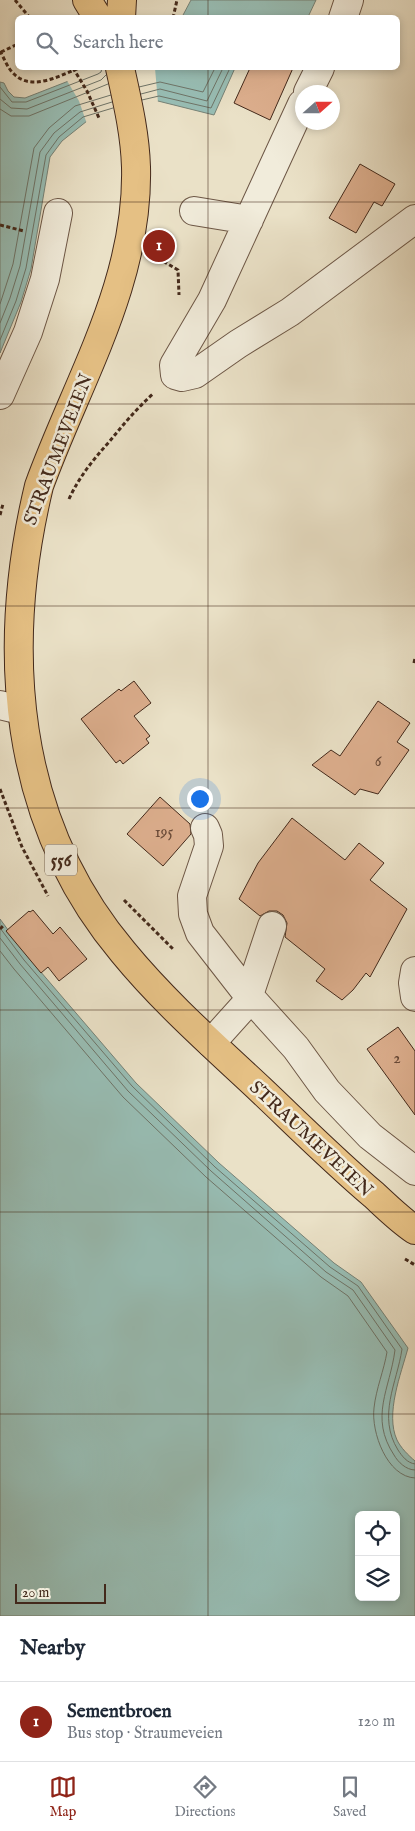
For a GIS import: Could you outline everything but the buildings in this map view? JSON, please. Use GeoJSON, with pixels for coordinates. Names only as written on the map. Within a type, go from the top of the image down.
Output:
{"type":"FeatureCollection","features":[{"type":"Feature","properties":{"kind":"main road"},"geometry":{"type":"LineString","coordinates":[[87,0],[96,15]]}},
{"type":"Feature","properties":{"kind":"main road"},"geometry":{"type":"LineString","coordinates":[[121,15],[122,0]]}},
{"type":"Feature","properties":{"kind":"main road","name":"STRAUMEVEIEN"},"geometry":{"type":"LineString","coordinates":[[120,70],[134,138],[136,169],[125,265],[111,310],[89,367],[38,486],[17,561],[11,606],[6,706],[38,808],[55,849],[76,889],[122,952],[151,984],[211,1043],[357,1181],[415,1230]]}},
{"type":"Feature","properties":{"kind":"street"},"geometry":{"type":"LineString","coordinates":[[344,15],[349,0]]}},
{"type":"Feature","properties":{"kind":"street"},"geometry":{"type":"LineString","coordinates":[[312,85],[319,70]]}},
{"type":"Feature","properties":{"kind":"street"},"geometry":{"type":"LineString","coordinates":[[295,120],[212,300],[196,330],[174,364],[174,375],[182,377],[195,374],[238,344],[290,312],[415,219]]}},
{"type":"Feature","properties":{"kind":"street"},"geometry":{"type":"LineString","coordinates":[[194,211],[250,220]]}},
{"type":"Feature","properties":{"kind":"street"},"geometry":{"type":"LineString","coordinates":[[0,395],[28,332],[45,279],[58,213]]}},
{"type":"Feature","properties":{"kind":"street"},"geometry":{"type":"LineString","coordinates":[[205,828],[209,846],[192,896],[193,914],[200,933],[249,996],[296,1048],[327,1091],[370,1136],[415,1171]]}},
{"type":"Feature","properties":{"kind":"street"},"geometry":{"type":"LineString","coordinates":[[211,1043],[246,1004],[272,926]]}},
{"type":"Feature","properties":{"kind":"street"},"geometry":{"type":"LineString","coordinates":[[415,971],[412,983],[415,997]]}},
{"type":"Feature","properties":{"kind":"path"},"geometry":{"type":"LineString","coordinates":[[15,0],[28,15]]}},
{"type":"Feature","properties":{"kind":"path"},"geometry":{"type":"LineString","coordinates":[[174,15],[177,0]]}},
{"type":"Feature","properties":{"kind":"path"},"geometry":{"type":"LineString","coordinates":[[15,45],[0,51],[13,74],[26,82],[40,82],[74,70]]}},
{"type":"Feature","properties":{"kind":"path"},"geometry":{"type":"LineString","coordinates":[[73,70],[87,91],[99,118],[100,127]]}},
{"type":"Feature","properties":{"kind":"path"},"geometry":{"type":"LineString","coordinates":[[0,225],[30,232]]}},
{"type":"Feature","properties":{"kind":"path"},"geometry":{"type":"LineString","coordinates":[[158,258],[178,270],[179,302],[187,321],[196,330]]}},
{"type":"Feature","properties":{"kind":"path"},"geometry":{"type":"LineString","coordinates":[[68,500],[76,482],[88,465],[135,410],[174,375]]}},
{"type":"Feature","properties":{"kind":"path"},"geometry":{"type":"LineString","coordinates":[[0,515],[4,500]]}},
{"type":"Feature","properties":{"kind":"path"},"geometry":{"type":"LineString","coordinates":[[414,663],[415,658]]}},
{"type":"Feature","properties":{"kind":"path"},"geometry":{"type":"LineString","coordinates":[[118,894],[179,955]]}},
{"type":"Feature","properties":{"kind":"path"},"geometry":{"type":"LineString","coordinates":[[0,929],[4,925]]}},
{"type":"Feature","properties":{"kind":"water"},"geometry":{"type":"Polygon","coordinates":[[[191,0],[316,0],[309,15],[183,15],[191,0]]]}},
{"type":"Feature","properties":{"kind":"water"},"geometry":{"type":"Polygon","coordinates":[[[97,70],[234,70],[214,115],[158,101],[87,121],[62,141],[50,157],[31,269],[21,302],[0,353],[0,82],[4,83],[14,97],[25,98],[97,70]]]}},
{"type":"Feature","properties":{"kind":"water"},"geometry":{"type":"Polygon","coordinates":[[[0,919],[28,957],[136,1083],[219,1163],[334,1263],[361,1282],[408,1348],[395,1394],[393,1418],[397,1440],[415,1461],[415,1616],[0,1616],[0,919]]]}},
{"type":"Feature","properties":{"kind":"pier"},"geometry":{"type":"Polygon","coordinates":[[[90,70],[155,70],[158,103],[87,124],[79,101],[66,79],[90,70]]]}},
{"type":"Feature","properties":{"kind":"place","name":"Sementbroen"},"geometry":{"type":"Point","coordinates":[159,246]}}]}
